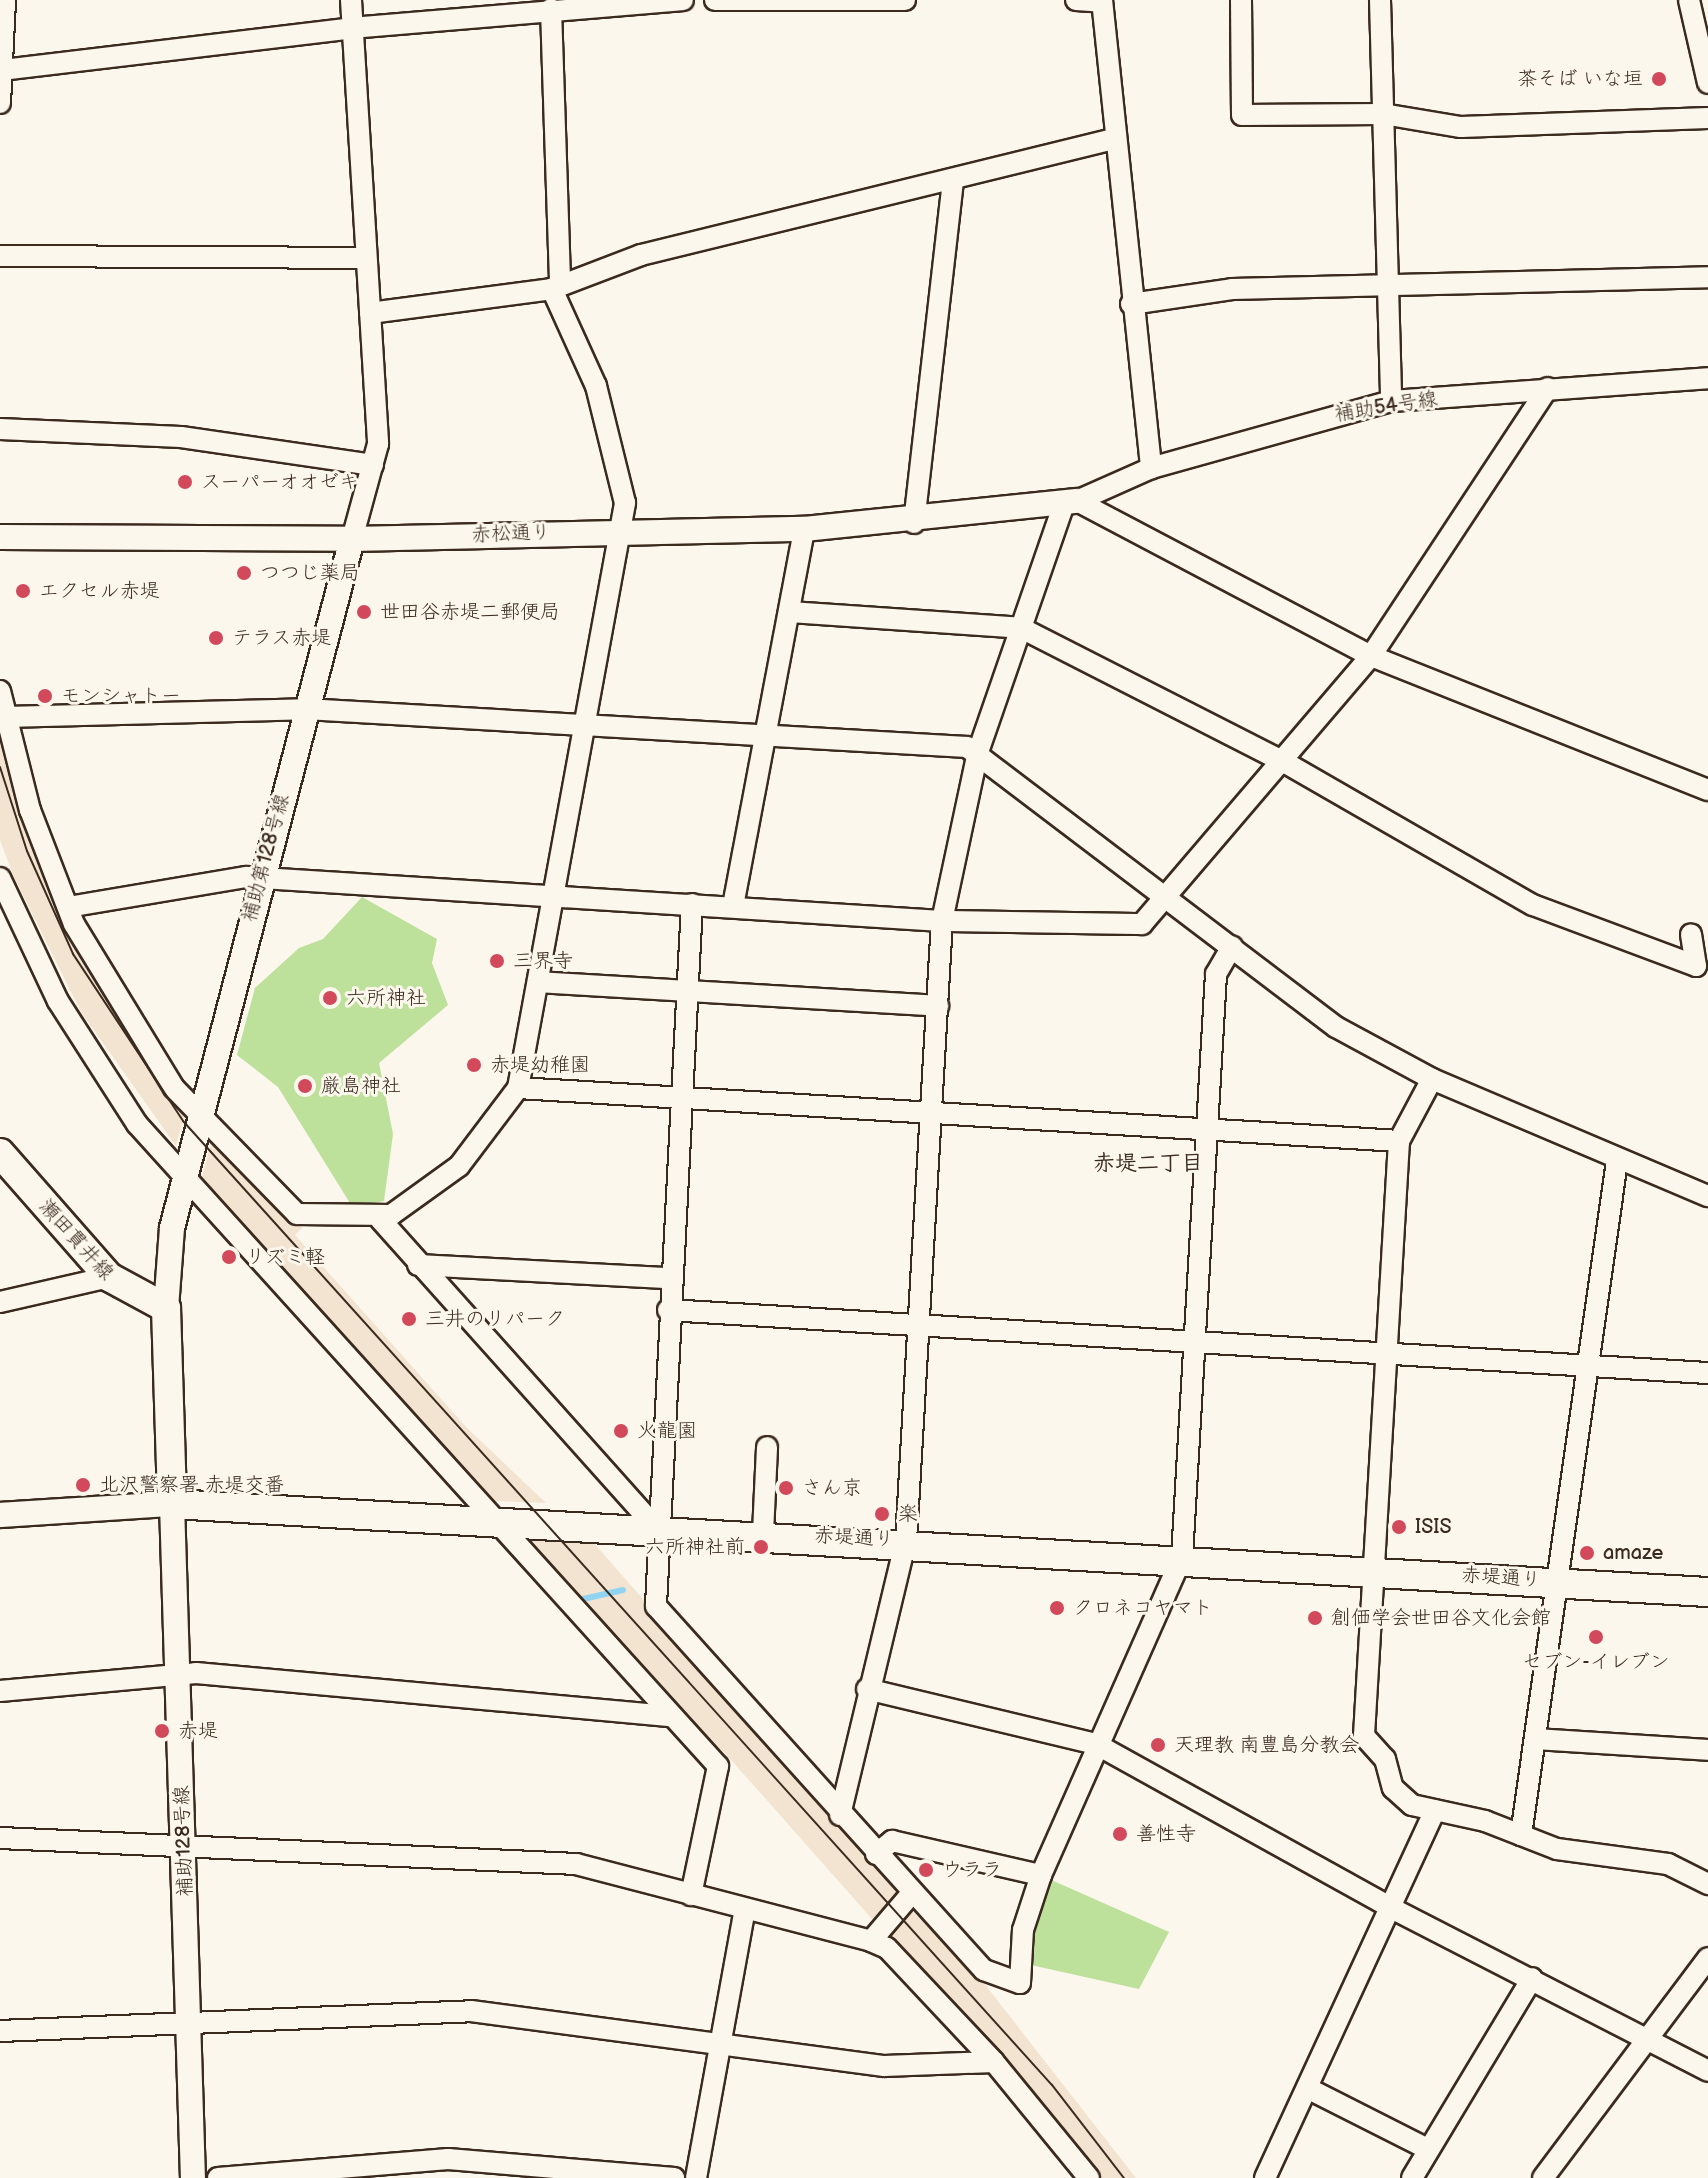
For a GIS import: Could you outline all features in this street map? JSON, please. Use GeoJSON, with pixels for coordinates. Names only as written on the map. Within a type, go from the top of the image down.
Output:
{"type":"FeatureCollection","features":[{"type":"Feature","properties":{"kind":"main road","name":"瀬田貫井線"},"geometry":{"type":"LineString","coordinates":[[0,1153],[109,1277],[166,1308]]}},
{"type":"Feature","properties":{"kind":"main road"},"geometry":{"type":"LineString","coordinates":[[166,1308],[172,1504]]}},
{"type":"Feature","properties":{"kind":"main road","name":"赤堤通り"},"geometry":{"type":"LineString","coordinates":[[172,1504],[906,1541],[1708,1592]]}},
{"type":"Feature","properties":{"kind":"street"},"geometry":{"type":"LineString","coordinates":[[0,103],[5,0]]}},
{"type":"Feature","properties":{"kind":"street"},"geometry":{"type":"LineString","coordinates":[[351,0],[370,313],[373,465],[352,539]]}},
{"type":"Feature","properties":{"kind":"street"},"geometry":{"type":"LineString","coordinates":[[2,70],[352,28],[683,0]]}},
{"type":"Feature","properties":{"kind":"street"},"geometry":{"type":"LineString","coordinates":[[715,0],[905,0]]}},
{"type":"Feature","properties":{"kind":"street"},"geometry":{"type":"LineString","coordinates":[[1076,0],[1102,1],[1113,139],[1151,468]]}},
{"type":"Feature","properties":{"kind":"street"},"geometry":{"type":"LineString","coordinates":[[1241,0],[1242,115],[1383,114],[1461,127],[1708,118]]}},
{"type":"Feature","properties":{"kind":"street"},"geometry":{"type":"LineString","coordinates":[[1380,0],[1391,401]]}},
{"type":"Feature","properties":{"kind":"street"},"geometry":{"type":"LineString","coordinates":[[1689,0],[1708,83]]}},
{"type":"Feature","properties":{"kind":"street"},"geometry":{"type":"LineString","coordinates":[[0,691],[30,810],[68,907],[117,1005],[201,1116],[297,1214],[380,1219],[459,1166],[518,1088],[625,503],[613,442],[556,286],[551,9]]}},
{"type":"Feature","properties":{"kind":"street"},"geometry":{"type":"LineString","coordinates":[[370,313],[556,286],[641,255],[1113,139]]}},
{"type":"Feature","properties":{"kind":"street"},"geometry":{"type":"LineString","coordinates":[[914,523],[953,179]]}},
{"type":"Feature","properties":{"kind":"street"},"geometry":{"type":"LineString","coordinates":[[0,256],[366,258]]}},
{"type":"Feature","properties":{"kind":"street"},"geometry":{"type":"LineString","coordinates":[[1131,304],[1232,289],[1708,277]]}},
{"type":"Feature","properties":{"kind":"street","name":"補助54号線"},"geometry":{"type":"LineString","coordinates":[[1070,504],[1151,468],[1391,401],[1708,378]]}},
{"type":"Feature","properties":{"kind":"street"},"geometry":{"type":"LineString","coordinates":[[68,907],[260,878],[942,921],[1142,924],[1284,762],[1371,656],[1548,388]]}},
{"type":"Feature","properties":{"kind":"street"},"geometry":{"type":"LineString","coordinates":[[0,429],[181,437],[373,465]]}},
{"type":"Feature","properties":{"kind":"street"},"geometry":{"type":"LineString","coordinates":[[840,1815],[867,1689],[906,1541],[942,921],[978,752],[1021,628],[1070,504],[1371,656],[1708,790]]}},
{"type":"Feature","properties":{"kind":"street","name":"赤松通り"},"geometry":{"type":"LineString","coordinates":[[0,537],[352,539],[620,530],[804,529],[914,523],[1070,504]]}},
{"type":"Feature","properties":{"kind":"street"},"geometry":{"type":"LineString","coordinates":[[733,906],[804,529]]}},
{"type":"Feature","properties":{"kind":"street","name":"補助第128号線"},"geometry":{"type":"LineString","coordinates":[[185,1178],[260,878],[352,539]]}},
{"type":"Feature","properties":{"kind":"street"},"geometry":{"type":"LineString","coordinates":[[789,612],[1021,628],[1284,762],[1533,905],[1696,966],[1691,934]]}},
{"type":"Feature","properties":{"kind":"street"},"geometry":{"type":"LineString","coordinates":[[5,717],[305,709],[584,723],[978,752],[1336,1027],[1432,1079],[1617,1161],[1708,1196]]}},
{"type":"Feature","properties":{"kind":"street"},"geometry":{"type":"LineString","coordinates":[[0,878],[7,916],[108,1083],[185,1178],[718,1766],[691,1895]]}},
{"type":"Feature","properties":{"kind":"street"},"geometry":{"type":"LineString","coordinates":[[692,904],[655,1527],[656,1606],[840,1815],[984,1970],[1020,1983],[1023,1930],[1041,1875],[1096,1744],[1182,1557],[1216,974],[1232,946]]}},
{"type":"Feature","properties":{"kind":"street"},"geometry":{"type":"LineString","coordinates":[[538,982],[938,1006]]}},
{"type":"Feature","properties":{"kind":"street"},"geometry":{"type":"LineString","coordinates":[[1432,1079],[1399,1141],[1364,1736],[1385,1759],[1393,1788],[1412,1805],[1521,1835],[1557,1849],[1668,1864],[1708,1884]]}},
{"type":"Feature","properties":{"kind":"street"},"geometry":{"type":"LineString","coordinates":[[518,1088],[1399,1141]]}},
{"type":"Feature","properties":{"kind":"street"},"geometry":{"type":"LineString","coordinates":[[1521,1835],[1617,1161]]}},
{"type":"Feature","properties":{"kind":"street"},"geometry":{"type":"LineString","coordinates":[[166,1308],[168,1250],[185,1178]]}},
{"type":"Feature","properties":{"kind":"street"},"geometry":{"type":"LineString","coordinates":[[380,1219],[655,1527]]}},
{"type":"Feature","properties":{"kind":"street"},"geometry":{"type":"LineString","coordinates":[[418,1265],[670,1278]]}},
{"type":"Feature","properties":{"kind":"street"},"geometry":{"type":"LineString","coordinates":[[0,1302],[109,1277]]}},
{"type":"Feature","properties":{"kind":"street"},"geometry":{"type":"LineString","coordinates":[[668,1310],[1708,1373]]}},
{"type":"Feature","properties":{"kind":"street"},"geometry":{"type":"LineString","coordinates":[[763,1533],[767,1447]]}},
{"type":"Feature","properties":{"kind":"street","name":"赤堤通り"},"geometry":{"type":"LineString","coordinates":[[0,1515],[172,1504]]}},
{"type":"Feature","properties":{"kind":"street","name":"補助128号線"},"geometry":{"type":"LineString","coordinates":[[172,1504],[193,2178]]}},
{"type":"Feature","properties":{"kind":"street"},"geometry":{"type":"LineString","coordinates":[[0,1691],[177,1677],[671,1716]]}},
{"type":"Feature","properties":{"kind":"street"},"geometry":{"type":"LineString","coordinates":[[867,1689],[1096,1744],[1395,1910],[1708,2071]]}},
{"type":"Feature","properties":{"kind":"street"},"geometry":{"type":"LineString","coordinates":[[1535,1739],[1708,1750]]}},
{"type":"Feature","properties":{"kind":"street"},"geometry":{"type":"LineString","coordinates":[[1265,2178],[1311,2090],[1395,1910],[1435,1810]]}},
{"type":"Feature","properties":{"kind":"street"},"geometry":{"type":"LineString","coordinates":[[0,1838],[576,1864],[871,1941],[887,1948],[994,2062],[1089,2178]]}},
{"type":"Feature","properties":{"kind":"street"},"geometry":{"type":"LineString","coordinates":[[876,1854],[892,1841],[1041,1875]]}},
{"type":"Feature","properties":{"kind":"street"},"geometry":{"type":"LineString","coordinates":[[871,1941],[912,1893]]}},
{"type":"Feature","properties":{"kind":"street"},"geometry":{"type":"LineString","coordinates":[[696,2178],[715,2046],[745,1909]]}},
{"type":"Feature","properties":{"kind":"street"},"geometry":{"type":"LineString","coordinates":[[1543,2178],[1708,1958]]}},
{"type":"Feature","properties":{"kind":"street"},"geometry":{"type":"LineString","coordinates":[[1412,2178],[1532,1978]]}},
{"type":"Feature","properties":{"kind":"street"},"geometry":{"type":"LineString","coordinates":[[0,2031],[471,2011],[715,2046],[884,2066],[994,2062]]}},
{"type":"Feature","properties":{"kind":"street"},"geometry":{"type":"LineString","coordinates":[[1311,2090],[1428,2149]]}},
{"type":"Feature","properties":{"kind":"street"},"geometry":{"type":"LineString","coordinates":[[218,2178],[448,2159],[674,2178]]}},
{"type":"Feature","properties":{"kind":"shaded area"},"geometry":{"type":"Polygon","coordinates":[[[0,717],[23,810],[186,1109],[176,1146],[81,1012],[13,875],[0,840],[0,717]]]}},
{"type":"Feature","properties":{"kind":"shaded area"},"geometry":{"type":"Polygon","coordinates":[[[213,1136],[303,1227],[295,1235],[466,1427],[546,1503],[494,1501],[202,1177],[213,1136]]]}},
{"type":"Feature","properties":{"kind":"shaded area"},"geometry":{"type":"Polygon","coordinates":[[[517,1537],[592,1541],[898,1890],[896,1897],[872,1919],[732,1761],[517,1537]]]}},
{"type":"Feature","properties":{"kind":"shaded area"},"geometry":{"type":"Polygon","coordinates":[[[907,1906],[983,1982],[1136,2178],[1098,2178],[886,1935],[907,1906]]]}},
{"type":"Feature","properties":{"kind":"green space"},"geometry":{"type":"Polygon","coordinates":[[[362,897],[437,939],[432,963],[448,1005],[379,1063],[393,1134],[384,1201],[353,1208],[278,1087],[237,1055],[255,988],[299,948],[323,939],[362,897]]]}},
{"type":"Feature","properties":{"kind":"green space"},"geometry":{"type":"Polygon","coordinates":[[[1049,1879],[1169,1932],[1139,1989],[1031,1965],[1033,1927],[1049,1879]]]}},
{"type":"Feature","properties":{"kind":"waterway"},"geometry":{"type":"LineString","coordinates":[[583,1599],[623,1590]]}},
{"type":"Feature","properties":{"kind":"tram line"},"geometry":{"type":"LineString","coordinates":[[0,767],[27,851],[73,954],[183,1121],[1052,2085],[1124,2178]]}},
{"type":"Feature","properties":{"kind":"place","name":"茶そば いな垣"},"geometry":{"type":"Point","coordinates":[1659,79]}},
{"type":"Feature","properties":{"kind":"place","name":"スーパーオオゼキ"},"geometry":{"type":"Point","coordinates":[185,482]}},
{"type":"Feature","properties":{"kind":"place","name":"つつじ薬局"},"geometry":{"type":"Point","coordinates":[244,573]}},
{"type":"Feature","properties":{"kind":"place","name":"エクセル赤堤"},"geometry":{"type":"Point","coordinates":[23,591]}},
{"type":"Feature","properties":{"kind":"place","name":"世田谷赤堤二郵便局"},"geometry":{"type":"Point","coordinates":[364,612]}},
{"type":"Feature","properties":{"kind":"place","name":"テラス赤堤"},"geometry":{"type":"Point","coordinates":[216,638]}},
{"type":"Feature","properties":{"kind":"place","name":"モンシャトー"},"geometry":{"type":"Point","coordinates":[45,696]}},
{"type":"Feature","properties":{"kind":"place","name":"三界寺"},"geometry":{"type":"Point","coordinates":[497,961]}},
{"type":"Feature","properties":{"kind":"place","name":"六所神社"},"geometry":{"type":"Point","coordinates":[330,998]}},
{"type":"Feature","properties":{"kind":"place","name":"赤堤幼稚園"},"geometry":{"type":"Point","coordinates":[474,1065]}},
{"type":"Feature","properties":{"kind":"place","name":"厳島神社"},"geometry":{"type":"Point","coordinates":[305,1086]}},
{"type":"Feature","properties":{"kind":"place","name":"リズミ軽"},"geometry":{"type":"Point","coordinates":[229,1257]}},
{"type":"Feature","properties":{"kind":"place","name":"三井のリパーク"},"geometry":{"type":"Point","coordinates":[409,1319]}},
{"type":"Feature","properties":{"kind":"place","name":"火龍園"},"geometry":{"type":"Point","coordinates":[621,1431]}},
{"type":"Feature","properties":{"kind":"place","name":"北沢警察署 赤堤交番"},"geometry":{"type":"Point","coordinates":[83,1485]}},
{"type":"Feature","properties":{"kind":"place","name":"さん京"},"geometry":{"type":"Point","coordinates":[786,1488]}},
{"type":"Feature","properties":{"kind":"place","name":"楽"},"geometry":{"type":"Point","coordinates":[882,1514]}},
{"type":"Feature","properties":{"kind":"place","name":"ISIS"},"geometry":{"type":"Point","coordinates":[1399,1527]}},
{"type":"Feature","properties":{"kind":"place","name":"六所神社前"},"geometry":{"type":"Point","coordinates":[761,1547]}},
{"type":"Feature","properties":{"kind":"place","name":"amaze"},"geometry":{"type":"Point","coordinates":[1587,1553]}},
{"type":"Feature","properties":{"kind":"place","name":"クロネコヤマト"},"geometry":{"type":"Point","coordinates":[1057,1608]}},
{"type":"Feature","properties":{"kind":"place","name":"創価学会世田谷文化会館"},"geometry":{"type":"Point","coordinates":[1315,1618]}},
{"type":"Feature","properties":{"kind":"place","name":"セブン-イレブン"},"geometry":{"type":"Point","coordinates":[1596,1637]}},
{"type":"Feature","properties":{"kind":"place","name":"赤堤"},"geometry":{"type":"Point","coordinates":[162,1731]}},
{"type":"Feature","properties":{"kind":"place","name":"天理教 南豊島分教会"},"geometry":{"type":"Point","coordinates":[1158,1745]}},
{"type":"Feature","properties":{"kind":"place","name":"善性寺"},"geometry":{"type":"Point","coordinates":[1120,1834]}},
{"type":"Feature","properties":{"kind":"place","name":"ウララ"},"geometry":{"type":"Point","coordinates":[926,1870]}},
{"type":"Feature","properties":{"kind":"district","name":"赤堤二丁目"},"geometry":{"type":"Point","coordinates":[1148,1164]}}]}
